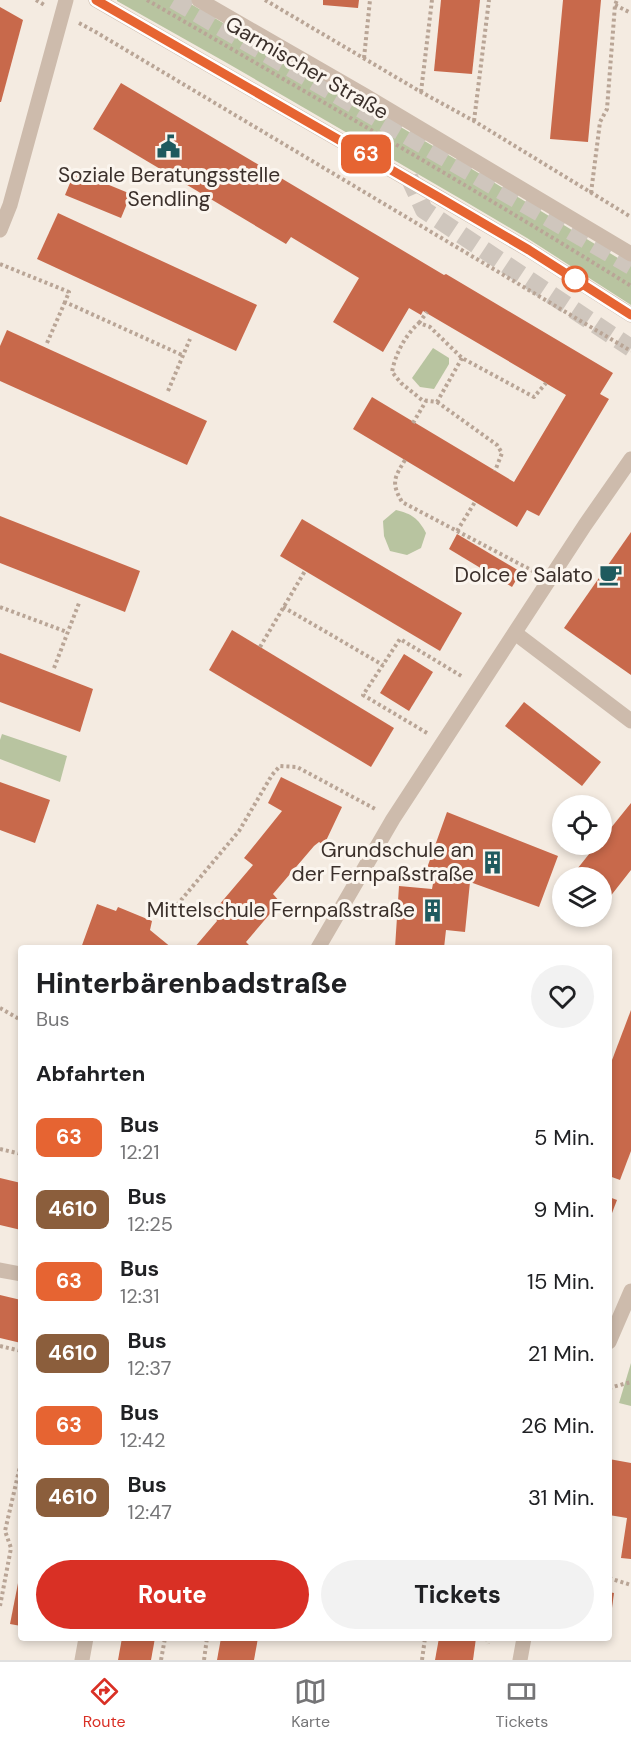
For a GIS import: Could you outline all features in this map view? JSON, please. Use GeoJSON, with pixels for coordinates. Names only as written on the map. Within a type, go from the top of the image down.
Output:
{"type":"FeatureCollection","features":[{"type":"Feature","properties":{"kind":"street"},"geometry":{"type":"LineString","coordinates":[[96,0],[529,250],[631,315]]}},
{"type":"Feature","properties":{"kind":"street","name":"Garmischer Straße"},"geometry":{"type":"LineString","coordinates":[[199,0],[631,254]]}},
{"type":"Feature","properties":{"kind":"street"},"geometry":{"type":"LineString","coordinates":[[0,230],[10,205],[64,7]]}},
{"type":"Feature","properties":{"kind":"street"},"geometry":{"type":"LineString","coordinates":[[320,945],[393,819],[585,525],[631,459]]}},
{"type":"Feature","properties":{"kind":"street"},"geometry":{"type":"LineString","coordinates":[[515,633],[631,721]]}},
{"type":"Feature","properties":{"kind":"street"},"geometry":{"type":"LineString","coordinates":[[0,1270],[18,1273]]}},
{"type":"Feature","properties":{"kind":"street"},"geometry":{"type":"LineString","coordinates":[[612,1335],[631,1291]]}},
{"type":"Feature","properties":{"kind":"street"},"geometry":{"type":"LineString","coordinates":[[82,1660],[85,1641]]}},
{"type":"Feature","properties":{"kind":"street"},"geometry":{"type":"LineString","coordinates":[[520,1660],[523,1641]]}},
{"type":"Feature","properties":{"kind":"path"},"geometry":{"type":"LineString","coordinates":[[37,0],[64,7],[94,31],[631,351]]}},
{"type":"Feature","properties":{"kind":"path","name":"Garmischer Straße"},"geometry":{"type":"LineString","coordinates":[[147,0],[384,137],[631,286]]}},
{"type":"Feature","properties":{"kind":"path"},"geometry":{"type":"LineString","coordinates":[[265,0],[474,121],[631,217]]}},
{"type":"Feature","properties":{"kind":"path"},"geometry":{"type":"LineString","coordinates":[[364,58],[370,0]]}},
{"type":"Feature","properties":{"kind":"path"},"geometry":{"type":"LineString","coordinates":[[421,92],[432,0]]}},
{"type":"Feature","properties":{"kind":"path"},"geometry":{"type":"LineString","coordinates":[[474,121],[489,0]]}},
{"type":"Feature","properties":{"kind":"path"},"geometry":{"type":"LineString","coordinates":[[591,193],[600,122],[606,110],[616,2]]}},
{"type":"Feature","properties":{"kind":"path"},"geometry":{"type":"LineString","coordinates":[[616,2],[631,13]]}},
{"type":"Feature","properties":{"kind":"path"},"geometry":{"type":"LineString","coordinates":[[0,264],[69,292],[47,343]]}},
{"type":"Feature","properties":{"kind":"path"},"geometry":{"type":"LineString","coordinates":[[65,302],[182,355]]}},
{"type":"Feature","properties":{"kind":"path"},"geometry":{"type":"LineString","coordinates":[[427,312],[411,330],[394,361],[392,372],[401,383],[422,400],[437,402],[497,445],[502,453],[495,471]]}},
{"type":"Feature","properties":{"kind":"path"},"geometry":{"type":"LineString","coordinates":[[419,323],[430,327],[462,358],[534,397],[546,383]]}},
{"type":"Feature","properties":{"kind":"path"},"geometry":{"type":"LineString","coordinates":[[168,391],[190,339]]}},
{"type":"Feature","properties":{"kind":"path"},"geometry":{"type":"LineString","coordinates":[[437,402],[462,358]]}},
{"type":"Feature","properties":{"kind":"path"},"geometry":{"type":"LineString","coordinates":[[413,423],[426,401]]}},
{"type":"Feature","properties":{"kind":"path"},"geometry":{"type":"LineString","coordinates":[[405,460],[396,475],[395,489],[402,502],[550,579]]}},
{"type":"Feature","properties":{"kind":"path"},"geometry":{"type":"LineString","coordinates":[[458,531],[475,501]]}},
{"type":"Feature","properties":{"kind":"path"},"geometry":{"type":"LineString","coordinates":[[260,647],[304,571]]}},
{"type":"Feature","properties":{"kind":"path"},"geometry":{"type":"LineString","coordinates":[[54,668],[79,603]]}},
{"type":"Feature","properties":{"kind":"path"},"geometry":{"type":"LineString","coordinates":[[0,607],[68,632]]}},
{"type":"Feature","properties":{"kind":"path"},"geometry":{"type":"LineString","coordinates":[[283,607],[383,665]]}},
{"type":"Feature","properties":{"kind":"path"},"geometry":{"type":"LineString","coordinates":[[443,743],[363,695],[400,639],[480,687]]}},
{"type":"Feature","properties":{"kind":"path"},"geometry":{"type":"LineString","coordinates":[[177,904],[239,831],[272,775],[280,766],[297,767],[393,819]]}},
{"type":"Feature","properties":{"kind":"path"},"geometry":{"type":"LineString","coordinates":[[0,1008],[18,1018]]}},
{"type":"Feature","properties":{"kind":"path"},"geometry":{"type":"LineString","coordinates":[[0,1149],[18,1153]]}},
{"type":"Feature","properties":{"kind":"path"},"geometry":{"type":"LineString","coordinates":[[0,1346],[18,1350]]}},
{"type":"Feature","properties":{"kind":"path"},"geometry":{"type":"LineString","coordinates":[[612,1387],[631,1382]]}},
{"type":"Feature","properties":{"kind":"path"},"geometry":{"type":"LineString","coordinates":[[0,1606],[11,1548],[5,1531],[18,1475]]}},
{"type":"Feature","properties":{"kind":"path"},"geometry":{"type":"LineString","coordinates":[[612,1579],[631,1585]]}},
{"type":"Feature","properties":{"kind":"path"},"geometry":{"type":"LineString","coordinates":[[161,1660],[164,1641]]}},
{"type":"Feature","properties":{"kind":"path"},"geometry":{"type":"LineString","coordinates":[[204,1660],[207,1641]]}},
{"type":"Feature","properties":{"kind":"path"},"geometry":{"type":"LineString","coordinates":[[422,1660],[425,1641]]}},
{"type":"Feature","properties":{"kind":"green space"},"geometry":{"type":"Polygon","coordinates":[[[117,0],[184,0],[462,163],[631,266],[631,305],[527,238],[117,0]]]}},
{"type":"Feature","properties":{"kind":"green space"},"geometry":{"type":"Polygon","coordinates":[[[433,348],[449,358],[449,364],[434,389],[420,387],[412,378],[433,348]]]}},
{"type":"Feature","properties":{"kind":"green space"},"geometry":{"type":"Polygon","coordinates":[[[396,510],[414,517],[426,533],[421,548],[407,555],[390,551],[384,536],[383,521],[396,510]]]}},
{"type":"Feature","properties":{"kind":"green space"},"geometry":{"type":"Polygon","coordinates":[[[2,734],[67,756],[60,782],[0,759],[2,734]]]}},
{"type":"Feature","properties":{"kind":"green space"},"geometry":{"type":"Polygon","coordinates":[[[631,1363],[631,1406],[619,1403],[631,1363]]]}},
{"type":"Feature","properties":{"kind":"building"},"geometry":{"type":"Polygon","coordinates":[[[323,0],[359,0],[358,8],[323,5],[323,0]]]}},
{"type":"Feature","properties":{"kind":"building"},"geometry":{"type":"Polygon","coordinates":[[[441,0],[480,0],[472,74],[434,71],[441,0]]]}},
{"type":"Feature","properties":{"kind":"building"},"geometry":{"type":"Polygon","coordinates":[[[563,0],[601,0],[588,142],[550,139],[563,0]]]}},
{"type":"Feature","properties":{"kind":"building"},"geometry":{"type":"Polygon","coordinates":[[[0,7],[23,20],[1,102],[0,102],[0,7]]]}},
{"type":"Feature","properties":{"kind":"building"},"geometry":{"type":"Polygon","coordinates":[[[121,83],[613,373],[600,394],[609,399],[539,516],[527,510],[517,527],[353,429],[372,397],[514,482],[566,395],[423,311],[421,315],[409,308],[383,352],[333,322],[359,278],[291,237],[286,244],[93,129],[121,83]]]}},
{"type":"Feature","properties":{"kind":"building"},"geometry":{"type":"Polygon","coordinates":[[[75,171],[131,194],[121,218],[65,195],[75,171]]]}},
{"type":"Feature","properties":{"kind":"building"},"geometry":{"type":"Polygon","coordinates":[[[58,213],[257,305],[236,351],[37,259],[58,213]]]}},
{"type":"Feature","properties":{"kind":"building"},"geometry":{"type":"Polygon","coordinates":[[[7,330],[207,421],[187,465],[0,381],[0,346],[7,330]]]}},
{"type":"Feature","properties":{"kind":"building"},"geometry":{"type":"Polygon","coordinates":[[[0,516],[140,571],[125,612],[0,563],[0,516]]]}},
{"type":"Feature","properties":{"kind":"building"},"geometry":{"type":"Polygon","coordinates":[[[302,519],[462,613],[440,651],[280,556],[302,519]]]}},
{"type":"Feature","properties":{"kind":"building"},"geometry":{"type":"Polygon","coordinates":[[[631,532],[631,675],[564,628],[631,532]]]}},
{"type":"Feature","properties":{"kind":"building"},"geometry":{"type":"Polygon","coordinates":[[[457,534],[521,572],[512,587],[449,549],[457,534]]]}},
{"type":"Feature","properties":{"kind":"building"},"geometry":{"type":"Polygon","coordinates":[[[232,630],[394,728],[371,767],[209,670],[232,630]]]}},
{"type":"Feature","properties":{"kind":"building"},"geometry":{"type":"Polygon","coordinates":[[[0,653],[93,689],[80,732],[0,702],[0,653]]]}},
{"type":"Feature","properties":{"kind":"building"},"geometry":{"type":"Polygon","coordinates":[[[404,654],[433,672],[409,711],[380,693],[404,654]]]}},
{"type":"Feature","properties":{"kind":"building"},"geometry":{"type":"Polygon","coordinates":[[[524,702],[601,762],[582,786],[505,726],[524,702]]]}},
{"type":"Feature","properties":{"kind":"building"},"geometry":{"type":"Polygon","coordinates":[[[281,777],[342,807],[324,845],[319,842],[314,846],[273,894],[280,902],[246,942],[249,945],[197,945],[217,921],[213,912],[253,865],[244,858],[282,811],[268,803],[281,777]]]}},
{"type":"Feature","properties":{"kind":"building"},"geometry":{"type":"Polygon","coordinates":[[[0,782],[50,800],[35,843],[0,830],[0,782]]]}},
{"type":"Feature","properties":{"kind":"building"},"geometry":{"type":"Polygon","coordinates":[[[631,803],[631,870],[612,894],[612,867],[579,867],[588,855],[612,855],[612,827],[631,803]]]}},
{"type":"Feature","properties":{"kind":"building","name":"Grundschule an der Fernpaßstraße"},"geometry":{"type":"Polygon","coordinates":[[[447,812],[558,856],[539,907],[470,882],[465,932],[446,930],[444,945],[395,945],[399,886],[432,889],[435,873],[427,868],[447,812]]]}},
{"type":"Feature","properties":{"kind":"building"},"geometry":{"type":"Polygon","coordinates":[[[97,904],[116,911],[118,907],[152,921],[150,930],[168,945],[82,945],[97,904]]]}},
{"type":"Feature","properties":{"kind":"building"},"geometry":{"type":"Polygon","coordinates":[[[631,1010],[631,1151],[620,1180],[612,1177],[612,1060],[631,1010]]]}},
{"type":"Feature","properties":{"kind":"building"},"geometry":{"type":"Polygon","coordinates":[[[0,1178],[18,1182],[18,1229],[0,1225],[0,1178]]]}},
{"type":"Feature","properties":{"kind":"building"},"geometry":{"type":"Polygon","coordinates":[[[612,1198],[617,1200],[612,1213],[612,1198]]]}},
{"type":"Feature","properties":{"kind":"building"},"geometry":{"type":"Polygon","coordinates":[[[0,1295],[18,1299],[18,1342],[0,1338],[0,1295]]]}},
{"type":"Feature","properties":{"kind":"building"},"geometry":{"type":"Polygon","coordinates":[[[612,1460],[631,1463],[631,1559],[621,1558],[627,1518],[612,1516],[612,1460]]]}},
{"type":"Feature","properties":{"kind":"building"},"geometry":{"type":"Polygon","coordinates":[[[18,1583],[18,1625],[10,1624],[18,1583]]]}},
{"type":"Feature","properties":{"kind":"building"},"geometry":{"type":"Polygon","coordinates":[[[121,1641],[154,1641],[151,1660],[118,1660],[121,1641]]]}},
{"type":"Feature","properties":{"kind":"building"},"geometry":{"type":"Polygon","coordinates":[[[220,1641],[257,1641],[254,1660],[217,1660],[220,1641]]]}},
{"type":"Feature","properties":{"kind":"building"},"geometry":{"type":"Polygon","coordinates":[[[438,1641],[476,1641],[473,1660],[435,1660],[438,1641]]]}},
{"type":"Feature","properties":{"kind":"tunnel"},"geometry":{"type":"LineString","coordinates":[[174,0],[631,266]]}},
{"type":"Feature","properties":{"kind":"tunnel"},"geometry":{"type":"LineString","coordinates":[[409,177],[424,210],[631,348]]}},
{"type":"Feature","properties":{"kind":"bus line","name":"63"},"geometry":{"type":"LineString","coordinates":[[96,0],[529,250],[631,315]]}},
{"type":"Feature","properties":{"kind":"place","name":"Soziale Beratungsstelle Sendling"},"geometry":{"type":"Point","coordinates":[169,147]}},
{"type":"Feature","properties":{"kind":"place","name":"Dolce e Salato"},"geometry":{"type":"Point","coordinates":[611,575]}},
{"type":"Feature","properties":{"kind":"place","name":"Grundschule an der Fernpaßstraße"},"geometry":{"type":"Point","coordinates":[492,862]}},
{"type":"Feature","properties":{"kind":"place","name":"Mittelschule Fernpaßstraße"},"geometry":{"type":"Point","coordinates":[433,910]}}]}
